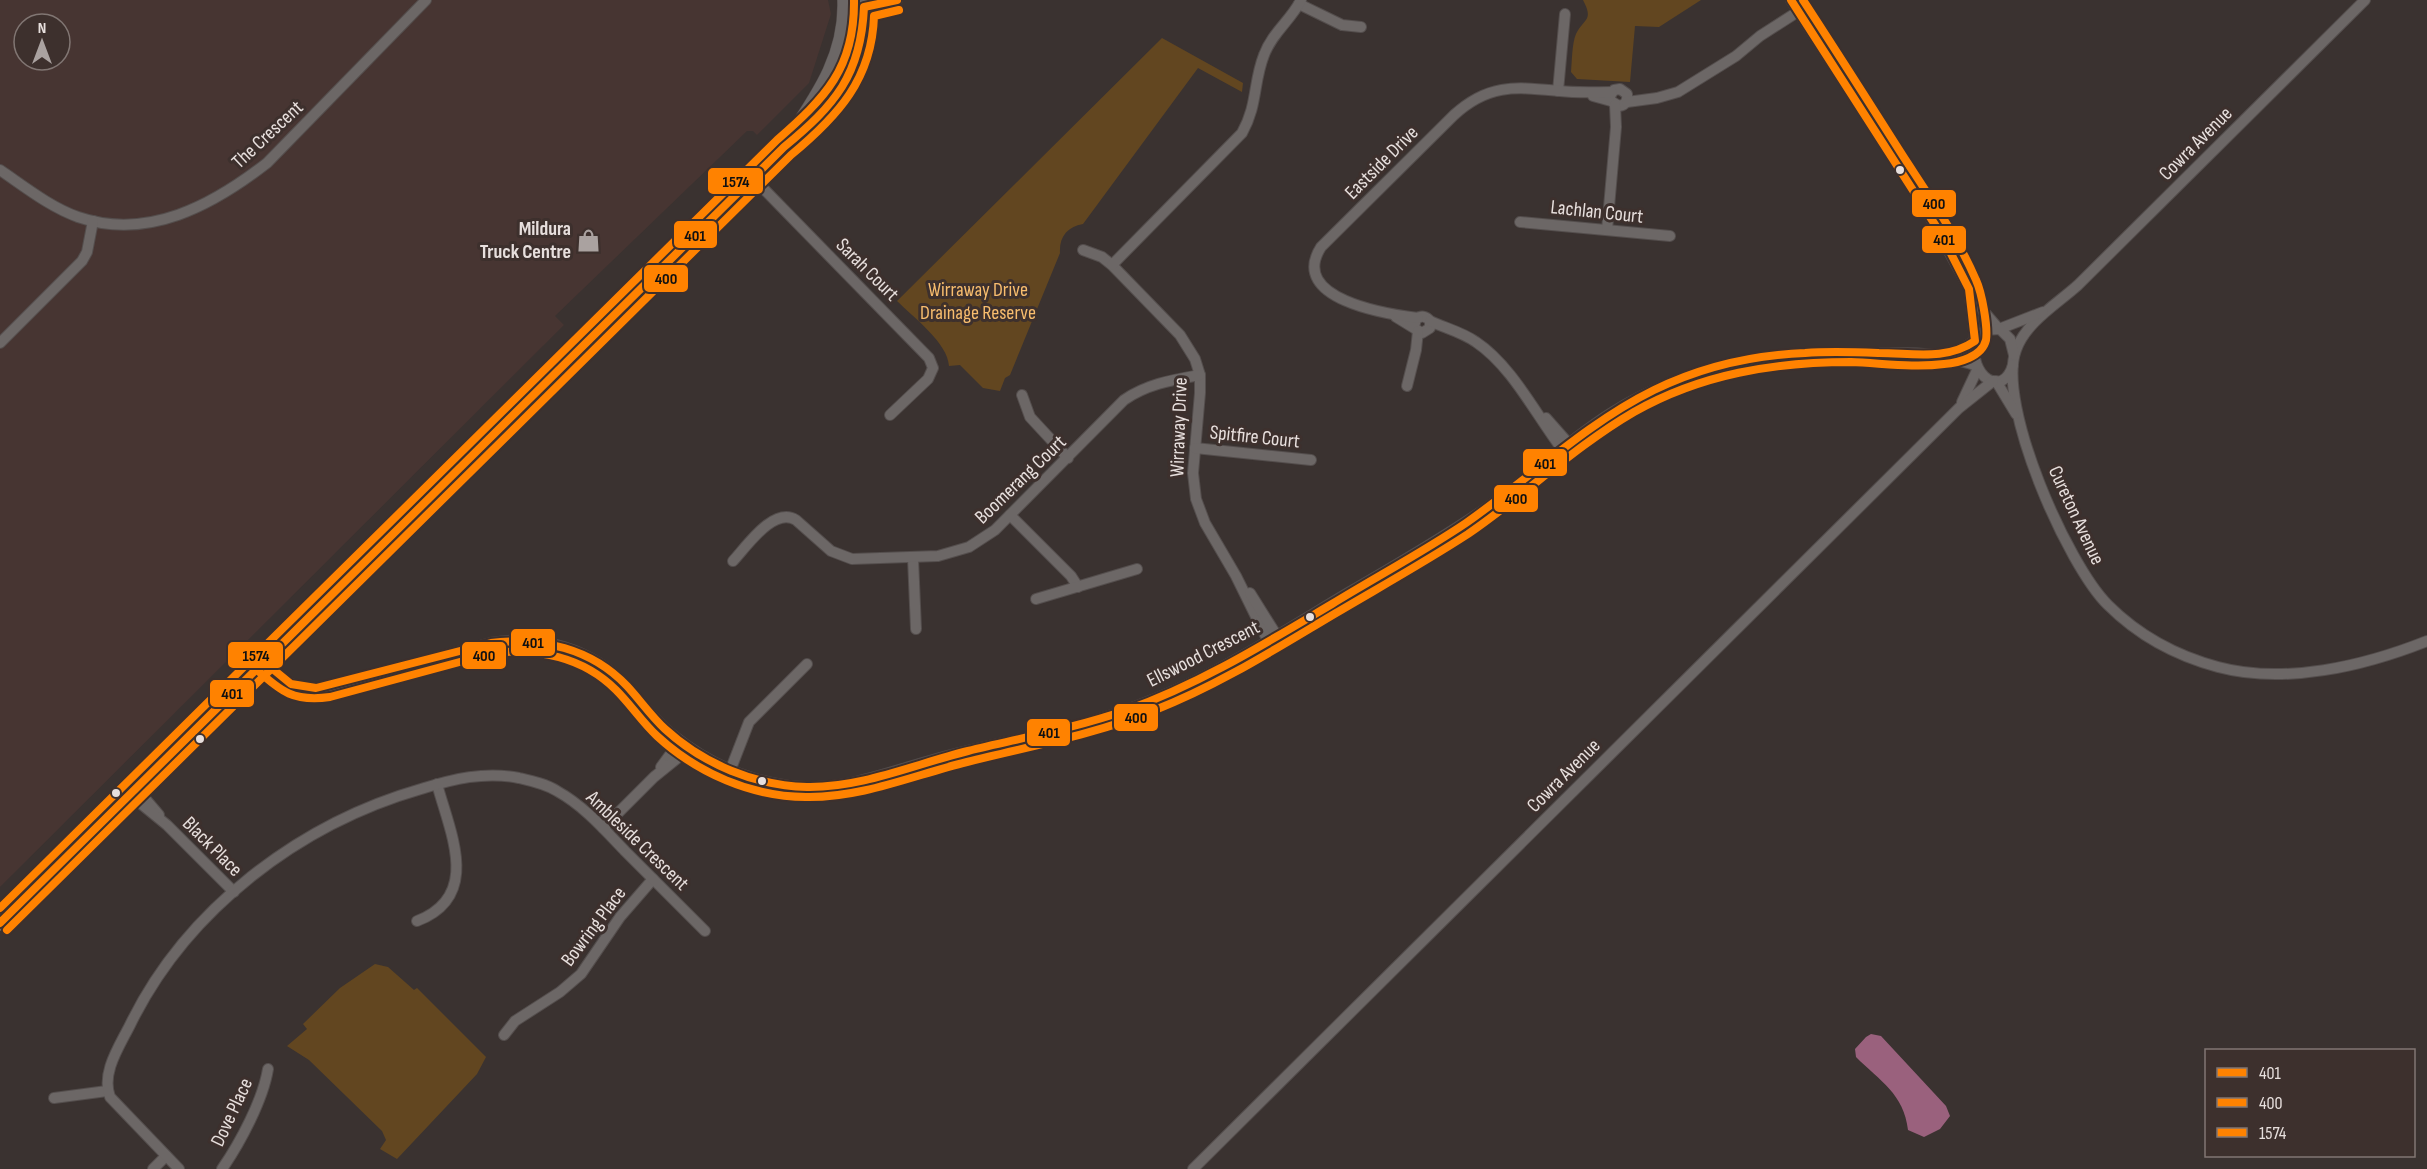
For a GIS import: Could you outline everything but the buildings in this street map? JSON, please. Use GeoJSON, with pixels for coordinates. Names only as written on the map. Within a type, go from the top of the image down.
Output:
{"type":"FeatureCollection","features":[{"type":"Feature","properties":{"kind":"main road"},"geometry":{"type":"LineString","coordinates":[[784,147],[831,74],[840,50],[846,0]]}},
{"type":"Feature","properties":{"kind":"main road"},"geometry":{"type":"LineString","coordinates":[[0,923],[784,147],[815,123],[842,89],[859,51],[864,4]]}},
{"type":"Feature","properties":{"kind":"street","name":"The Crescent"},"geometry":{"type":"LineString","coordinates":[[0,170],[58,208],[93,221],[134,224],[171,218],[193,210],[241,183],[290,142],[426,0]]}},
{"type":"Feature","properties":{"kind":"street"},"geometry":{"type":"LineString","coordinates":[[846,0],[864,4],[897,0]]}},
{"type":"Feature","properties":{"kind":"street"},"geometry":{"type":"LineString","coordinates":[[1791,0],[1922,202],[1979,306],[2010,339],[2014,360],[2018,417]]}},
{"type":"Feature","properties":{"kind":"street","name":"Cowra Avenue"},"geometry":{"type":"LineString","coordinates":[[2014,360],[2026,333],[2078,285],[2365,0]]}},
{"type":"Feature","properties":{"kind":"street"},"geometry":{"type":"LineString","coordinates":[[1112,265],[1242,133],[1254,107],[1264,55],[1276,33],[1300,2],[1342,25],[1361,27]]}},
{"type":"Feature","properties":{"kind":"street"},"geometry":{"type":"LineString","coordinates":[[1558,91],[1565,14]]}},
{"type":"Feature","properties":{"kind":"street","name":"Eastside Drive"},"geometry":{"type":"LineString","coordinates":[[1566,446],[1550,421],[1533,405],[1488,350],[1466,335],[1422,327],[1342,300],[1319,281],[1314,264],[1321,247],[1465,105],[1478,97],[1503,88],[1581,93],[1619,100],[1648,99],[1678,92],[1736,56],[1760,36],[1800,14]]}},
{"type":"Feature","properties":{"kind":"street"},"geometry":{"type":"LineString","coordinates":[[1607,230],[1619,100]]}},
{"type":"Feature","properties":{"kind":"street","name":"Sarah Court"},"geometry":{"type":"LineString","coordinates":[[753,178],[929,358],[933,368],[928,379],[890,416]]}},
{"type":"Feature","properties":{"kind":"street"},"geometry":{"type":"LineString","coordinates":[[0,343],[82,261],[87,252],[93,221]]}},
{"type":"Feature","properties":{"kind":"street","name":"Lachlan Court"},"geometry":{"type":"LineString","coordinates":[[1520,222],[1670,236]]}},
{"type":"Feature","properties":{"kind":"street","name":"Wirraway Drive"},"geometry":{"type":"LineString","coordinates":[[1083,250],[1102,257],[1112,265],[1180,335],[1195,359],[1200,375],[1193,473],[1196,499],[1205,523],[1236,576],[1263,611],[1273,638]]}},
{"type":"Feature","properties":{"kind":"street"},"geometry":{"type":"LineString","coordinates":[[1959,408],[1977,367],[1969,289]]}},
{"type":"Feature","properties":{"kind":"street"},"geometry":{"type":"LineString","coordinates":[[1975,340],[1984,330],[1999,328],[2049,310]]}},
{"type":"Feature","properties":{"kind":"street"},"geometry":{"type":"LineString","coordinates":[[1407,386],[1422,327]]}},
{"type":"Feature","properties":{"kind":"street","name":"Ellswood Crescent"},"geometry":{"type":"LineString","coordinates":[[263,661],[291,685],[305,689],[318,689],[491,643],[506,640],[543,642],[579,652],[612,672],[662,726],[690,748],[730,771],[744,777],[785,786],[829,787],[962,752],[1054,732],[1120,712],[1208,675],[1465,523],[1609,415],[1657,388],[1711,368],[1768,356],[1818,352],[1938,355],[1960,350],[1975,340]]}},
{"type":"Feature","properties":{"kind":"street","name":"Ellswood Crescent"},"geometry":{"type":"LineString","coordinates":[[1938,355],[1977,367]]}},
{"type":"Feature","properties":{"kind":"street"},"geometry":{"type":"LineString","coordinates":[[1959,408],[1995,381],[2007,376],[2014,360]]}},
{"type":"Feature","properties":{"kind":"street"},"geometry":{"type":"LineString","coordinates":[[1977,367],[1985,378],[1995,381],[2018,417]]}},
{"type":"Feature","properties":{"kind":"street","name":"Boomerang Court"},"geometry":{"type":"LineString","coordinates":[[733,561],[771,521],[786,516],[796,520],[831,551],[844,557],[865,560],[938,556],[969,547],[995,530],[1124,400],[1157,383],[1200,375]]}},
{"type":"Feature","properties":{"kind":"street"},"geometry":{"type":"LineString","coordinates":[[1022,395],[1030,417],[1068,458]]}},
{"type":"Feature","properties":{"kind":"street","name":"Cowra Avenue"},"geometry":{"type":"LineString","coordinates":[[1193,1169],[1959,408]]}},
{"type":"Feature","properties":{"kind":"street","name":"Cureton Avenue"},"geometry":{"type":"LineString","coordinates":[[2018,417],[2052,516],[2089,583],[2125,621],[2153,640],[2179,653],[2220,668],[2282,674],[2351,663],[2424,645]]}},
{"type":"Feature","properties":{"kind":"street","name":"Spitfire Court"},"geometry":{"type":"LineString","coordinates":[[1195,448],[1311,460]]}},
{"type":"Feature","properties":{"kind":"street"},"geometry":{"type":"LineString","coordinates":[[1010,515],[1071,576],[1078,587]]}},
{"type":"Feature","properties":{"kind":"street"},"geometry":{"type":"LineString","coordinates":[[913,558],[916,629]]}},
{"type":"Feature","properties":{"kind":"street"},"geometry":{"type":"LineString","coordinates":[[1036,599],[1137,569]]}},
{"type":"Feature","properties":{"kind":"street"},"geometry":{"type":"LineString","coordinates":[[730,771],[749,722],[807,663]]}},
{"type":"Feature","properties":{"kind":"street"},"geometry":{"type":"LineString","coordinates":[[654,777],[680,741]]}},
{"type":"Feature","properties":{"kind":"street"},"geometry":{"type":"LineString","coordinates":[[603,828],[654,777],[690,748]]}},
{"type":"Feature","properties":{"kind":"street","name":"Ambleside Crescent"},"geometry":{"type":"LineString","coordinates":[[107,1091],[108,1074],[114,1057],[145,998],[192,934],[234,892],[288,849],[328,825],[381,802],[437,784],[494,775],[538,783],[556,790],[603,828],[705,931]]}},
{"type":"Feature","properties":{"kind":"street"},"geometry":{"type":"LineString","coordinates":[[417,921],[435,912],[442,905],[454,888],[456,879],[455,850],[437,784]]}},
{"type":"Feature","properties":{"kind":"street","name":"Black Place"},"geometry":{"type":"LineString","coordinates":[[133,791],[234,892]]}},
{"type":"Feature","properties":{"kind":"street","name":"Bowring Place"},"geometry":{"type":"LineString","coordinates":[[504,1035],[515,1021],[560,992],[581,974],[620,917],[653,879]]}},
{"type":"Feature","properties":{"kind":"street","name":"Dove Place"},"geometry":{"type":"LineString","coordinates":[[222,1169],[238,1144],[263,1088],[268,1069]]}},
{"type":"Feature","properties":{"kind":"street"},"geometry":{"type":"LineString","coordinates":[[54,1098],[107,1091],[113,1102],[179,1169]]}},
{"type":"Feature","properties":{"kind":"street"},"geometry":{"type":"LineString","coordinates":[[153,1169],[166,1156]]}},
{"type":"Feature","properties":{"kind":"shaded area"},"geometry":{"type":"Polygon","coordinates":[[[0,0],[828,0],[831,14],[809,83],[757,135],[753,131],[747,131],[555,316],[564,325],[0,887],[0,0]]]}},
{"type":"Feature","properties":{"kind":"shaded area"},"geometry":{"type":"Polygon","coordinates":[[[1871,1034],[1881,1036],[1946,1106],[1950,1116],[1940,1129],[1924,1137],[1908,1130],[1902,1107],[1896,1097],[1856,1057],[1855,1049],[1871,1034]]]}},
{"type":"Feature","properties":{"kind":"green space"},"geometry":{"type":"Polygon","coordinates":[[[1583,0],[1701,0],[1659,27],[1635,26],[1630,82],[1577,79],[1571,72],[1576,34],[1588,16],[1583,0]]]}},
{"type":"Feature","properties":{"kind":"green space","name":"Wirraway Drive Drainage Reserve"},"geometry":{"type":"Polygon","coordinates":[[[1162,38],[1243,83],[1242,92],[1198,68],[1083,224],[1068,230],[1065,234],[1061,242],[1060,253],[1010,375],[1005,378],[1000,391],[983,388],[960,365],[949,366],[943,348],[897,301],[1162,38]]]}},
{"type":"Feature","properties":{"kind":"green space"},"geometry":{"type":"Polygon","coordinates":[[[375,964],[388,967],[414,990],[417,988],[486,1057],[477,1074],[397,1159],[380,1149],[386,1140],[382,1131],[309,1060],[287,1046],[307,1029],[303,1024],[340,988],[375,964]]]}},
{"type":"Feature","properties":{"kind":"transit line","name":"1574"},"geometry":{"type":"LineString","coordinates":[[0,908],[809,110],[834,80],[843,63],[853,24],[854,0]]}},
{"type":"Feature","properties":{"kind":"transit line","name":"401"},"geometry":{"type":"LineString","coordinates":[[0,923],[784,147],[818,117],[842,87],[851,70],[862,31],[864,7],[897,0]]}},
{"type":"Feature","properties":{"kind":"transit line","name":"401"},"geometry":{"type":"LineString","coordinates":[[263,661],[291,684],[316,688],[491,643],[547,644],[564,648],[598,662],[627,686],[665,729],[696,753],[731,771],[750,777],[788,786],[807,787],[848,784],[888,774],[948,756],[1088,722],[1154,700],[1257,648],[1433,544],[1466,523],[1604,419],[1672,382],[1709,369],[1766,356],[1833,352],[1941,354],[1975,341],[1969,289],[1941,234],[1791,0]]}},
{"type":"Feature","properties":{"kind":"transit line","name":"400"},"geometry":{"type":"LineString","coordinates":[[256,669],[289,694],[318,698],[330,697],[493,653],[527,652],[559,657],[574,662],[603,679],[616,690],[657,736],[707,772],[766,793],[806,797],[847,794],[888,785],[967,762],[1109,726],[1179,700],[1247,665],[1468,534],[1591,440],[1659,399],[1712,379],[1766,368],[1794,364],[1851,362],[1933,365],[1962,360],[1980,351],[1986,340],[1982,301],[1978,286],[1960,248],[1942,216],[1803,0]]}},
{"type":"Feature","properties":{"kind":"transit line","name":"400"},"geometry":{"type":"LineString","coordinates":[[7,930],[791,155],[824,126],[859,77],[867,59],[874,16],[899,10]]}},
{"type":"Feature","properties":{"kind":"place","name":"Mildura Truck Centre"},"geometry":{"type":"Point","coordinates":[589,240]}}]}
